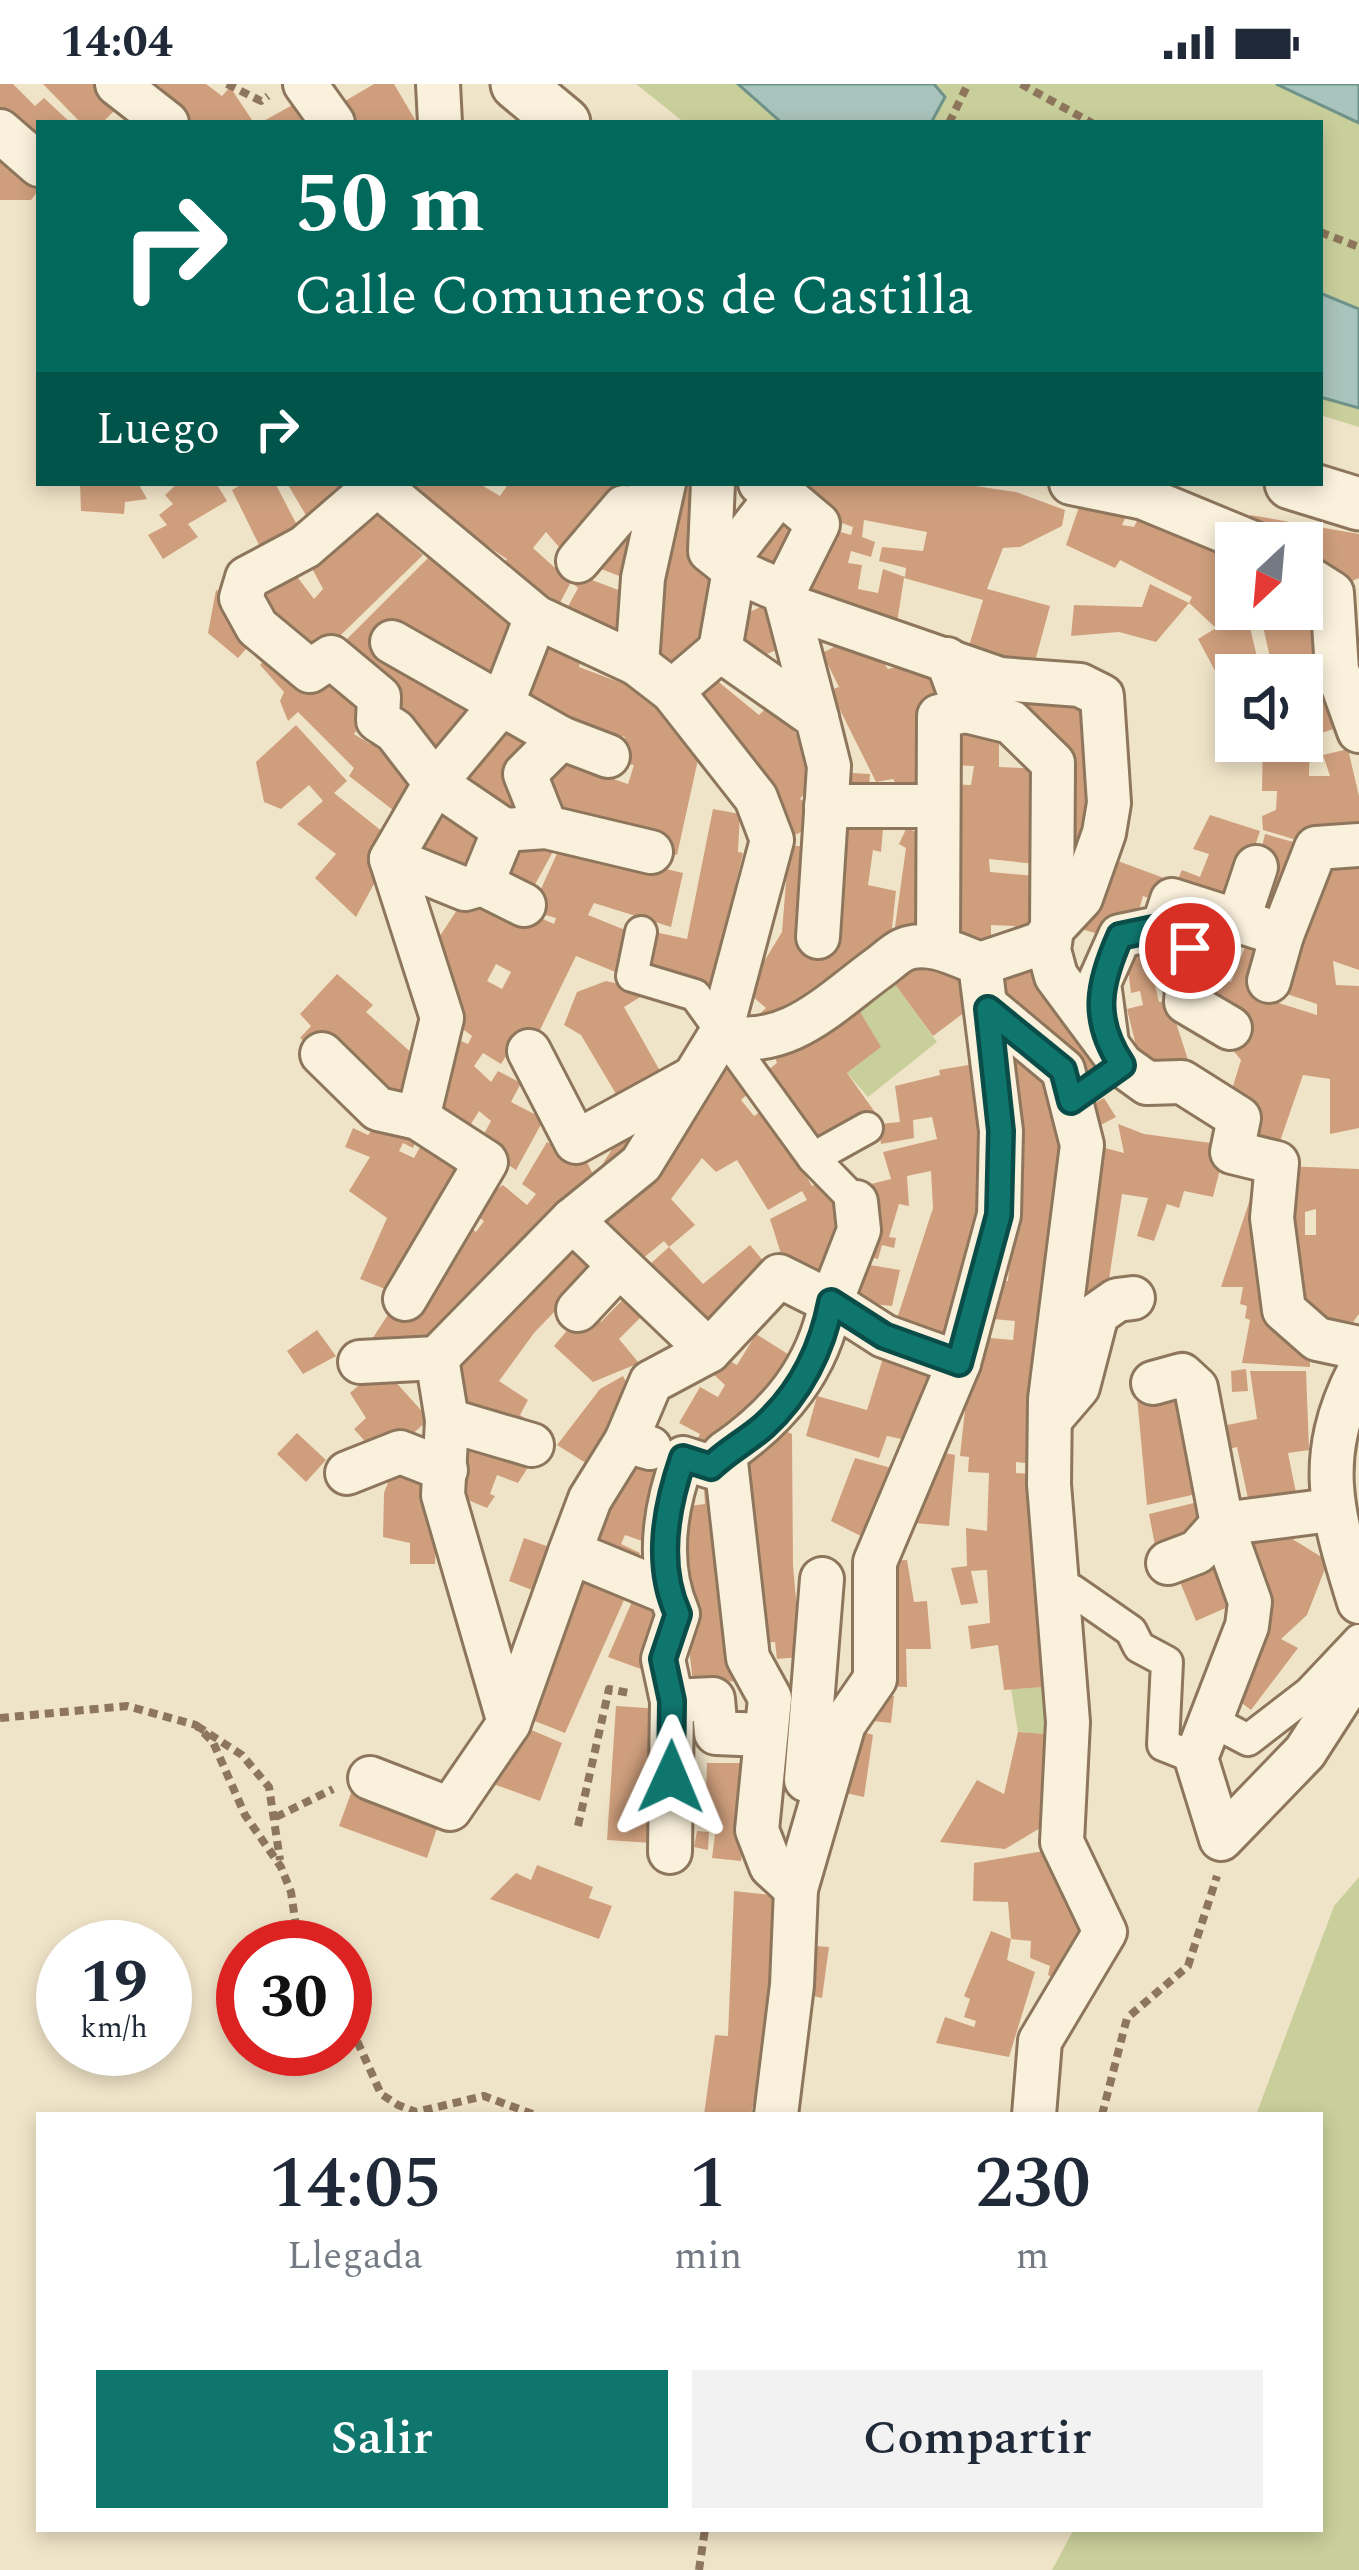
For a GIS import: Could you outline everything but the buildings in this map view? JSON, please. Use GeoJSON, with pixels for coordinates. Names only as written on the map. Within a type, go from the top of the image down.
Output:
{"type":"FeatureCollection","features":[{"type":"Feature","properties":{"kind":"street"},"geometry":{"type":"LineString","coordinates":[[117,84],[163,120]]}},
{"type":"Feature","properties":{"kind":"street"},"geometry":{"type":"LineString","coordinates":[[305,84],[331,120]]}},
{"type":"Feature","properties":{"kind":"street"},"geometry":{"type":"LineString","coordinates":[[438,84],[440,120]]}},
{"type":"Feature","properties":{"kind":"street"},"geometry":{"type":"LineString","coordinates":[[517,84],[560,120]]}},
{"type":"Feature","properties":{"kind":"street"},"geometry":{"type":"LineString","coordinates":[[0,131],[36,163]]}},
{"type":"Feature","properties":{"kind":"street"},"geometry":{"type":"LineString","coordinates":[[375,486],[305,547],[248,578],[241,598],[257,627],[310,671],[332,657],[379,698],[378,720],[395,731],[436,783],[525,828],[651,852]]}},
{"type":"Feature","properties":{"kind":"street"},"geometry":{"type":"LineString","coordinates":[[360,1362],[437,1358],[572,1220],[641,1165],[720,1035],[772,840],[756,798],[672,691],[637,664],[536,617],[379,486]]}},
{"type":"Feature","properties":{"kind":"street"},"geometry":{"type":"LineString","coordinates":[[578,561],[624,507],[635,510],[659,486]]}},
{"type":"Feature","properties":{"kind":"street"},"geometry":{"type":"LineString","coordinates":[[637,664],[643,578],[661,486]]}},
{"type":"Feature","properties":{"kind":"street"},"geometry":{"type":"LineString","coordinates":[[712,486],[710,551],[730,567],[784,592],[795,608],[1000,679],[1080,685],[1102,696],[1109,803],[1104,833],[1081,898],[1042,943],[980,964],[938,947],[906,948],[814,1019],[783,1035],[742,1041],[720,1035]]}},
{"type":"Feature","properties":{"kind":"street"},"geometry":{"type":"LineString","coordinates":[[1086,486],[1144,498],[1215,527]]}},
{"type":"Feature","properties":{"kind":"street"},"geometry":{"type":"LineString","coordinates":[[1301,486],[1359,504]]}},
{"type":"Feature","properties":{"kind":"street"},"geometry":{"type":"LineString","coordinates":[[672,691],[720,650],[730,567],[770,488],[818,524],[784,592],[829,766],[818,937]]}},
{"type":"Feature","properties":{"kind":"street"},"geometry":{"type":"LineString","coordinates":[[1323,587],[1332,593],[1337,670],[1359,730]]}},
{"type":"Feature","properties":{"kind":"street"},"geometry":{"type":"LineString","coordinates":[[418,1118],[442,1018],[391,859],[436,783],[503,702],[536,617]]}},
{"type":"Feature","properties":{"kind":"street"},"geometry":{"type":"LineString","coordinates":[[392,642],[561,738],[608,756]]}},
{"type":"Feature","properties":{"kind":"street"},"geometry":{"type":"LineString","coordinates":[[720,650],[817,718]]}},
{"type":"Feature","properties":{"kind":"street"},"geometry":{"type":"LineString","coordinates":[[947,658],[966,712]]}},
{"type":"Feature","properties":{"kind":"street"},"geometry":{"type":"LineString","coordinates":[[938,947],[939,716],[966,712],[1011,722],[1053,763],[1049,950],[1056,976],[1115,1055],[1147,1083],[1182,1082],[1222,1103],[1239,1118],[1232,1152],[1277,1163],[1272,1218],[1283,1310],[1317,1339],[1359,1348]]}},
{"type":"Feature","properties":{"kind":"street"},"geometry":{"type":"LineString","coordinates":[[391,859],[465,890],[482,884],[525,828],[526,774],[561,738]]}},
{"type":"Feature","properties":{"kind":"street"},"geometry":{"type":"LineString","coordinates":[[772,840],[826,825],[938,806]]}},
{"type":"Feature","properties":{"kind":"street"},"geometry":{"type":"LineString","coordinates":[[1269,982],[1316,848],[1359,845]]}},
{"type":"Feature","properties":{"kind":"street"},"geometry":{"type":"LineString","coordinates":[[1238,921],[1256,867]]}},
{"type":"Feature","properties":{"kind":"street"},"geometry":{"type":"LineString","coordinates":[[482,884],[524,904]]}},
{"type":"Feature","properties":{"kind":"street"},"geometry":{"type":"LineString","coordinates":[[1163,927],[1172,900],[1282,935]]}},
{"type":"Feature","properties":{"kind":"street"},"geometry":{"type":"LineString","coordinates":[[1115,1055],[1099,983],[1120,936],[1163,927],[1190,948],[1186,1001],[1230,1028]]}},
{"type":"Feature","properties":{"kind":"street"},"geometry":{"type":"LineString","coordinates":[[626,1441],[711,1467],[762,1427],[788,1400],[823,1341],[831,1302],[859,1231],[856,1202],[813,1158],[695,995],[632,976],[641,932]]}},
{"type":"Feature","properties":{"kind":"street"},"geometry":{"type":"LineString","coordinates":[[776,2112],[796,1889],[844,1724],[874,1679],[875,1562],[959,1363],[999,1215],[1001,1131],[980,964]]}},
{"type":"Feature","properties":{"kind":"street"},"geometry":{"type":"LineString","coordinates":[[988,1009],[1063,1070],[1082,1145],[1050,1420],[1049,1484],[1068,1722],[1062,1841],[1105,1932],[1040,2041],[1034,2112]]}},
{"type":"Feature","properties":{"kind":"street"},"geometry":{"type":"LineString","coordinates":[[530,1051],[576,1142],[695,1076]]}},
{"type":"Feature","properties":{"kind":"street"},"geometry":{"type":"LineString","coordinates":[[322,1054],[378,1109],[418,1118],[486,1162],[405,1299]]}},
{"type":"Feature","properties":{"kind":"street"},"geometry":{"type":"LineString","coordinates":[[1071,1101],[1115,1055]]}},
{"type":"Feature","properties":{"kind":"street"},"geometry":{"type":"LineString","coordinates":[[813,1158],[867,1128]]}},
{"type":"Feature","properties":{"kind":"street"},"geometry":{"type":"LineString","coordinates":[[572,1220],[709,1351]]}},
{"type":"Feature","properties":{"kind":"street"},"geometry":{"type":"LineString","coordinates":[[578,1310],[619,1266]]}},
{"type":"Feature","properties":{"kind":"street"},"geometry":{"type":"LineString","coordinates":[[370,1778],[450,1809],[509,1723],[590,1498],[626,1441],[651,1382],[709,1351],[779,1276],[884,1336],[959,1363]]}},
{"type":"Feature","properties":{"kind":"street"},"geometry":{"type":"LineString","coordinates":[[1050,1420],[1078,1387],[1097,1313],[1117,1300],[1133,1298]]}},
{"type":"Feature","properties":{"kind":"street"},"geometry":{"type":"LineString","coordinates":[[437,1358],[447,1420],[443,1496],[509,1723]]}},
{"type":"Feature","properties":{"kind":"street"},"geometry":{"type":"LineString","coordinates":[[1359,1371],[1338,1412],[1330,1510],[1359,1602]]}},
{"type":"Feature","properties":{"kind":"street"},"geometry":{"type":"LineString","coordinates":[[1153,1383],[1182,1375],[1196,1388],[1222,1523],[1250,1602],[1247,1626],[1203,1739],[1221,1839]]}},
{"type":"Feature","properties":{"kind":"street"},"geometry":{"type":"LineString","coordinates":[[447,1420],[532,1445]]}},
{"type":"Feature","properties":{"kind":"street"},"geometry":{"type":"LineString","coordinates":[[346,1473],[400,1452],[446,1470]]}},
{"type":"Feature","properties":{"kind":"street"},"geometry":{"type":"LineString","coordinates":[[725,1453],[748,1658],[770,1698],[757,1830],[771,1866],[796,1889]]}},
{"type":"Feature","properties":{"kind":"street"},"geometry":{"type":"LineString","coordinates":[[670,1852],[672,1701],[663,1659],[678,1614],[669,1593],[665,1508],[683,1458]]}},
{"type":"Feature","properties":{"kind":"street"},"geometry":{"type":"LineString","coordinates":[[1222,1523],[1330,1510]]}},
{"type":"Feature","properties":{"kind":"street"},"geometry":{"type":"LineString","coordinates":[[1168,1563],[1212,1541],[1222,1523]]}},
{"type":"Feature","properties":{"kind":"street"},"geometry":{"type":"LineString","coordinates":[[570,1552],[669,1593]]}},
{"type":"Feature","properties":{"kind":"street"},"geometry":{"type":"LineString","coordinates":[[815,1815],[805,1793],[822,1579]]}},
{"type":"Feature","properties":{"kind":"street"},"geometry":{"type":"LineString","coordinates":[[1072,1590],[1131,1631],[1138,1647],[1166,1662],[1163,1745],[1203,1739],[1248,1740],[1309,1693],[1359,1640]]}},
{"type":"Feature","properties":{"kind":"street"},"geometry":{"type":"LineString","coordinates":[[1221,1839],[1305,1752],[1359,1668]]}},
{"type":"Feature","properties":{"kind":"street"},"geometry":{"type":"LineString","coordinates":[[672,1701],[713,1699],[716,1733],[764,1735]]}},
{"type":"Feature","properties":{"kind":"path"},"geometry":{"type":"LineString","coordinates":[[227,84],[261,101],[275,89],[271,84]]}},
{"type":"Feature","properties":{"kind":"path"},"geometry":{"type":"LineString","coordinates":[[950,120],[968,84]]}},
{"type":"Feature","properties":{"kind":"path"},"geometry":{"type":"LineString","coordinates":[[1021,84],[1087,120]]}},
{"type":"Feature","properties":{"kind":"path"},"geometry":{"type":"LineString","coordinates":[[1323,233],[1359,248]]}},
{"type":"Feature","properties":{"kind":"path"},"geometry":{"type":"LineString","coordinates":[[578,1826],[609,1689],[672,1701]]}},
{"type":"Feature","properties":{"kind":"path"},"geometry":{"type":"LineString","coordinates":[[0,1718],[128,1706],[209,1729],[269,1787],[281,1867]]}},
{"type":"Feature","properties":{"kind":"path"},"geometry":{"type":"LineString","coordinates":[[196,1725],[213,1742],[254,1832],[281,1867],[292,1892],[296,1920]]}},
{"type":"Feature","properties":{"kind":"path"},"geometry":{"type":"LineString","coordinates":[[276,1817],[370,1778]]}},
{"type":"Feature","properties":{"kind":"path"},"geometry":{"type":"LineString","coordinates":[[1103,2112],[1126,2018],[1188,1966],[1216,1889],[1221,1839]]}},
{"type":"Feature","properties":{"kind":"path"},"geometry":{"type":"LineString","coordinates":[[372,2074],[381,2094],[416,2111],[484,2096],[527,2112]]}},
{"type":"Feature","properties":{"kind":"path"},"geometry":{"type":"LineString","coordinates":[[699,2570],[705,2532]]}},
{"type":"Feature","properties":{"kind":"green space"},"geometry":{"type":"Polygon","coordinates":[[[636,84],[1359,84],[1359,427],[1323,416],[1323,120],[681,120],[636,84]]]}},
{"type":"Feature","properties":{"kind":"green space"},"geometry":{"type":"Polygon","coordinates":[[[883,968],[937,1042],[868,1097],[847,1073],[880,1047],[850,995],[883,968]]]}},
{"type":"Feature","properties":{"kind":"green space"},"geometry":{"type":"Polygon","coordinates":[[[1058,1686],[1063,1735],[1018,1732],[1011,1689],[1058,1686]]]}},
{"type":"Feature","properties":{"kind":"green space"},"geometry":{"type":"Polygon","coordinates":[[[1359,1877],[1359,2570],[1052,2570],[1072,2532],[1323,2532],[1323,2112],[1257,2112],[1334,1906],[1359,1877]]]}},
{"type":"Feature","properties":{"kind":"water"},"geometry":{"type":"Polygon","coordinates":[[[738,84],[934,84],[945,97],[933,120],[779,120],[738,84]]]}},
{"type":"Feature","properties":{"kind":"water"},"geometry":{"type":"Polygon","coordinates":[[[1276,84],[1359,84],[1359,123],[1276,84]]]}},
{"type":"Feature","properties":{"kind":"water"},"geometry":{"type":"Polygon","coordinates":[[[1323,294],[1359,309],[1359,408],[1323,398],[1323,294]]]}},
{"type":"Feature","properties":{"kind":"route"},"geometry":{"type":"LineString","coordinates":[[671,1777],[672,1701],[663,1659],[678,1614],[669,1593],[665,1508],[683,1458],[711,1467],[788,1400],[823,1341],[831,1302],[884,1336],[959,1363],[999,1215],[1001,1131],[988,1009],[1063,1070],[1071,1101],[1122,1065],[1108,1044],[1099,983],[1120,936],[1163,927],[1190,948]]}}]}
